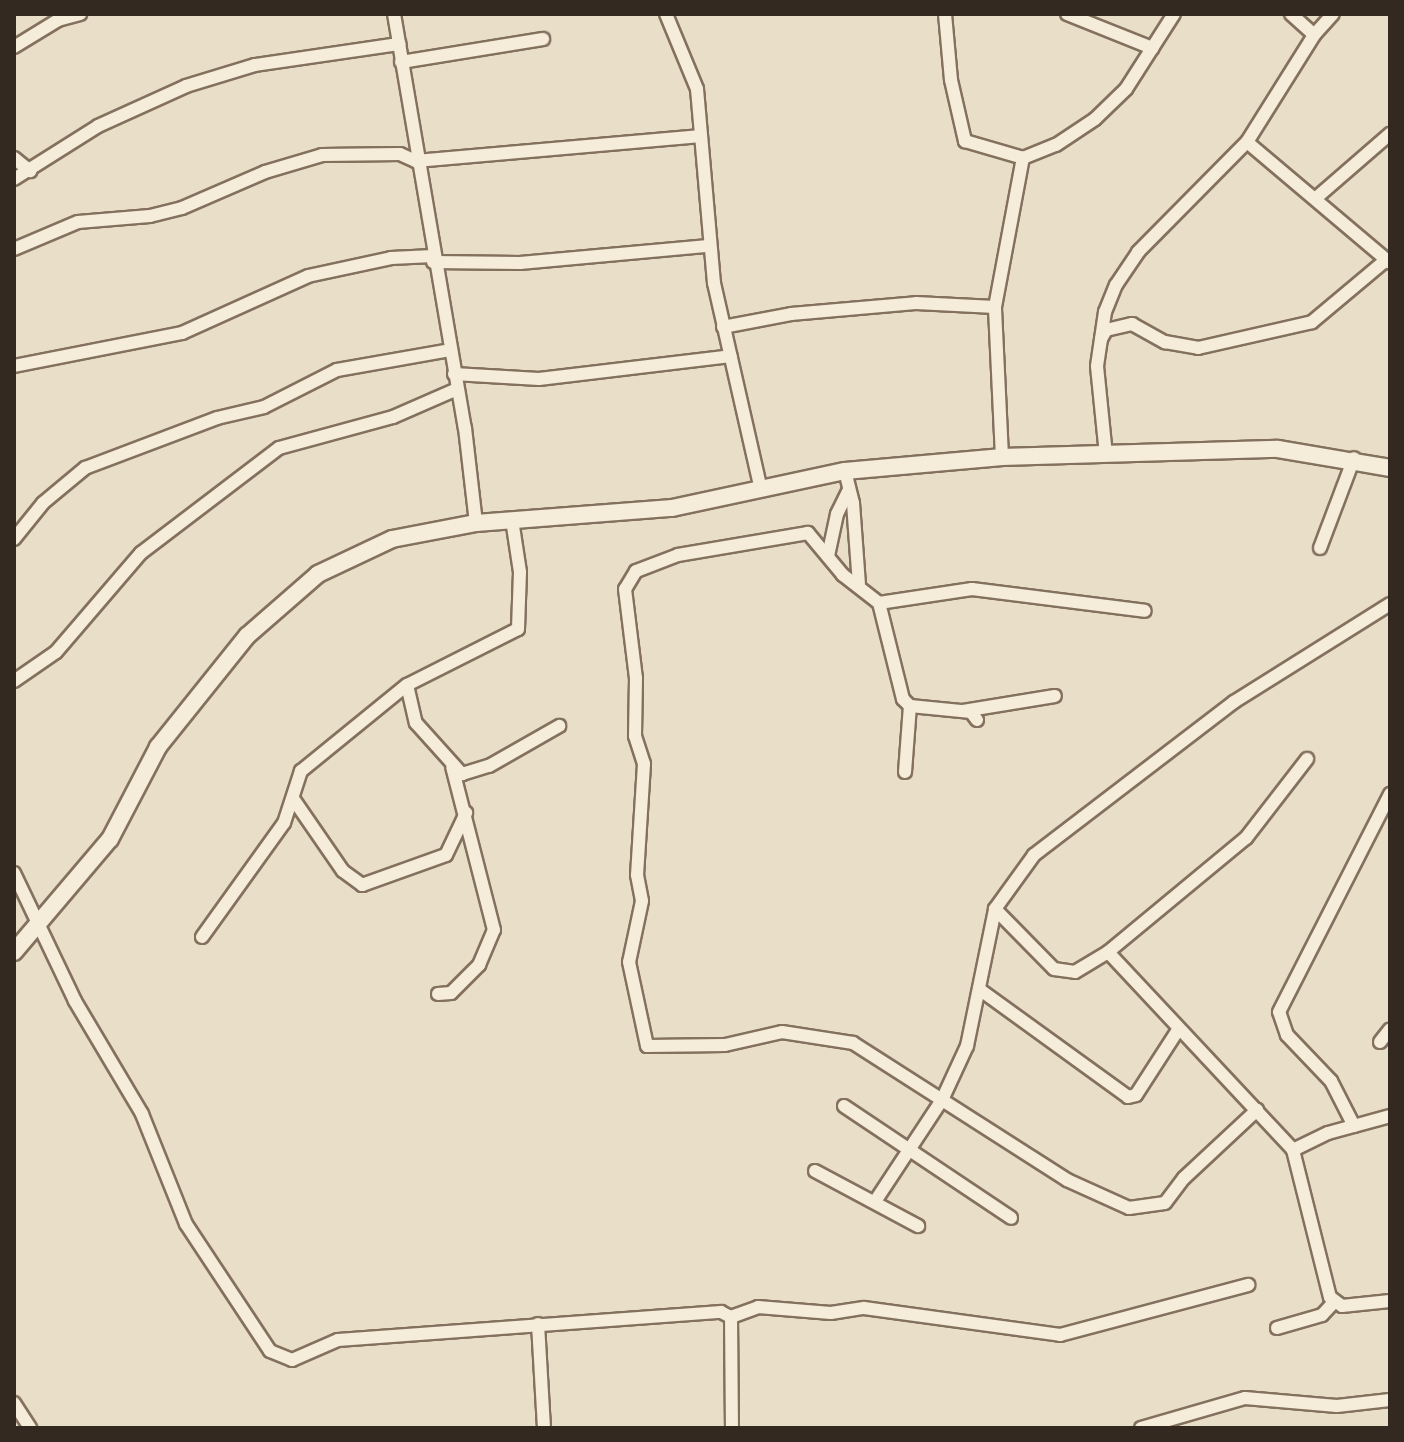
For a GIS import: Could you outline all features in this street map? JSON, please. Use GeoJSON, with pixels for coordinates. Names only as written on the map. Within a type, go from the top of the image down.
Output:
{"type":"FeatureCollection","features":[{"type":"Feature","properties":{"kind":"street"},"geometry":{"type":"LineString","coordinates":[[14,47],[56,17],[80,14]]}},
{"type":"Feature","properties":{"kind":"street"},"geometry":{"type":"LineString","coordinates":[[394,14],[416,161],[451,350],[476,523]]}},
{"type":"Feature","properties":{"kind":"street"},"geometry":{"type":"LineString","coordinates":[[666,14],[697,89],[708,246],[723,327],[761,490]]}},
{"type":"Feature","properties":{"kind":"street"},"geometry":{"type":"LineString","coordinates":[[945,14],[951,80],[965,141],[976,148],[1023,158],[1056,145],[1095,119],[1126,89],[1174,14]]}},
{"type":"Feature","properties":{"kind":"street"},"geometry":{"type":"LineString","coordinates":[[1067,14],[1152,48]]}},
{"type":"Feature","properties":{"kind":"street"},"geometry":{"type":"LineString","coordinates":[[1291,14],[1314,35]]}},
{"type":"Feature","properties":{"kind":"street"},"geometry":{"type":"LineString","coordinates":[[1106,455],[1097,366],[1100,342],[1116,285],[1138,252],[1247,142],[1314,35],[1333,14]]}},
{"type":"Feature","properties":{"kind":"street"},"geometry":{"type":"LineString","coordinates":[[401,62],[543,39]]}},
{"type":"Feature","properties":{"kind":"street"},"geometry":{"type":"LineString","coordinates":[[14,179],[30,171],[37,160],[98,126],[214,77],[255,65],[399,44]]}},
{"type":"Feature","properties":{"kind":"street"},"geometry":{"type":"LineString","coordinates":[[1316,198],[1390,134]]}},
{"type":"Feature","properties":{"kind":"street"},"geometry":{"type":"LineString","coordinates":[[14,249],[78,222],[150,216],[182,208],[307,158],[400,154],[416,161],[701,136]]}},
{"type":"Feature","properties":{"kind":"street"},"geometry":{"type":"LineString","coordinates":[[1100,342],[1106,330],[1132,324],[1165,342],[1198,348],[1312,322],[1388,262],[1247,142]]}},
{"type":"Feature","properties":{"kind":"street"},"geometry":{"type":"LineString","coordinates":[[14,158],[30,171]]}},
{"type":"Feature","properties":{"kind":"street"},"geometry":{"type":"LineString","coordinates":[[1002,457],[995,307],[1023,158]]}},
{"type":"Feature","properties":{"kind":"street"},"geometry":{"type":"LineString","coordinates":[[14,366],[182,333],[308,276],[391,258],[520,263],[708,246]]}},
{"type":"Feature","properties":{"kind":"street"},"geometry":{"type":"LineString","coordinates":[[723,327],[791,314],[916,303],[995,307]]}},
{"type":"Feature","properties":{"kind":"street"},"geometry":{"type":"LineString","coordinates":[[14,539],[43,503],[85,468],[217,418],[264,407],[337,370],[451,350]]}},
{"type":"Feature","properties":{"kind":"street"},"geometry":{"type":"LineString","coordinates":[[454,374],[539,379],[731,356]]}},
{"type":"Feature","properties":{"kind":"street"},"geometry":{"type":"LineString","coordinates":[[14,681],[56,652],[141,553],[279,448],[393,417],[457,389]]}},
{"type":"Feature","properties":{"kind":"street"},"geometry":{"type":"LineString","coordinates":[[14,952],[110,839],[158,747],[188,707],[281,603],[318,574],[381,543],[476,523],[672,508],[845,471],[1002,457],[1278,449],[1354,458],[1390,468]]}},
{"type":"Feature","properties":{"kind":"street"},"geometry":{"type":"LineString","coordinates":[[1320,548],[1354,458]]}},
{"type":"Feature","properties":{"kind":"street"},"geometry":{"type":"LineString","coordinates":[[845,471],[859,584]]}},
{"type":"Feature","properties":{"kind":"street"},"geometry":{"type":"LineString","coordinates":[[828,556],[837,514],[848,491]]}},
{"type":"Feature","properties":{"kind":"street"},"geometry":{"type":"LineString","coordinates":[[202,937],[284,823],[301,771],[407,685],[518,629],[520,572],[512,520]]}},
{"type":"Feature","properties":{"kind":"street"},"geometry":{"type":"LineString","coordinates":[[905,772],[910,706],[900,689],[879,603],[859,584],[843,575],[815,537],[791,532],[651,562],[629,578],[635,736],[644,775],[637,875],[642,901],[629,962],[644,1040],[653,1048],[725,1045],[782,1032],[843,1040],[1104,1200],[1144,1210],[1165,1203],[1184,1178],[1257,1110]]}},
{"type":"Feature","properties":{"kind":"street"},"geometry":{"type":"LineString","coordinates":[[879,603],[972,589],[1145,611]]}},
{"type":"Feature","properties":{"kind":"street"},"geometry":{"type":"LineString","coordinates":[[876,1200],[942,1100],[971,1037],[995,909],[1034,855],[1234,702],[1390,604]]}},
{"type":"Feature","properties":{"kind":"street"},"geometry":{"type":"LineString","coordinates":[[407,685],[411,713],[452,767],[494,930],[479,965],[451,993],[438,994]]}},
{"type":"Feature","properties":{"kind":"street"},"geometry":{"type":"LineString","coordinates":[[910,706],[963,711],[1055,696]]}},
{"type":"Feature","properties":{"kind":"street"},"geometry":{"type":"LineString","coordinates":[[963,711],[977,720]]}},
{"type":"Feature","properties":{"kind":"street"},"geometry":{"type":"LineString","coordinates":[[452,767],[473,773],[559,726]]}},
{"type":"Feature","properties":{"kind":"street"},"geometry":{"type":"LineString","coordinates":[[995,909],[1054,969],[1075,972],[1108,952],[1246,838],[1307,759]]}},
{"type":"Feature","properties":{"kind":"street"},"geometry":{"type":"LineString","coordinates":[[1354,1126],[1331,1081],[1287,1035],[1279,1012],[1390,794]]}},
{"type":"Feature","properties":{"kind":"street"},"geometry":{"type":"LineString","coordinates":[[294,800],[343,871],[362,885],[446,855],[466,812]]}},
{"type":"Feature","properties":{"kind":"street"},"geometry":{"type":"LineString","coordinates":[[14,873],[75,1001],[142,1114],[186,1224],[270,1351],[292,1360],[338,1340],[703,1311],[731,1317],[758,1307],[831,1313],[864,1308],[1060,1335],[1248,1285]]}},
{"type":"Feature","properties":{"kind":"street"},"geometry":{"type":"LineString","coordinates":[[1108,952],[1293,1150],[1334,1302]]}},
{"type":"Feature","properties":{"kind":"street"},"geometry":{"type":"LineString","coordinates":[[979,989],[1128,1097],[1136,1095],[1178,1030]]}},
{"type":"Feature","properties":{"kind":"street"},"geometry":{"type":"LineString","coordinates":[[1380,1042],[1390,1029]]}},
{"type":"Feature","properties":{"kind":"street"},"geometry":{"type":"LineString","coordinates":[[844,1106],[1011,1218]]}},
{"type":"Feature","properties":{"kind":"street"},"geometry":{"type":"LineString","coordinates":[[1293,1150],[1354,1126],[1390,1116]]}},
{"type":"Feature","properties":{"kind":"street"},"geometry":{"type":"LineString","coordinates":[[815,1171],[876,1200],[918,1226]]}},
{"type":"Feature","properties":{"kind":"street"},"geometry":{"type":"LineString","coordinates":[[1277,1328],[1322,1315],[1334,1302],[1390,1301]]}},
{"type":"Feature","properties":{"kind":"street"},"geometry":{"type":"LineString","coordinates":[[731,1317],[732,1428]]}},
{"type":"Feature","properties":{"kind":"street"},"geometry":{"type":"LineString","coordinates":[[538,1324],[544,1428]]}},
{"type":"Feature","properties":{"kind":"street"},"geometry":{"type":"LineString","coordinates":[[1141,1428],[1245,1398],[1337,1406],[1390,1400]]}},
{"type":"Feature","properties":{"kind":"street"},"geometry":{"type":"LineString","coordinates":[[14,1403],[30,1428]]}}]}
